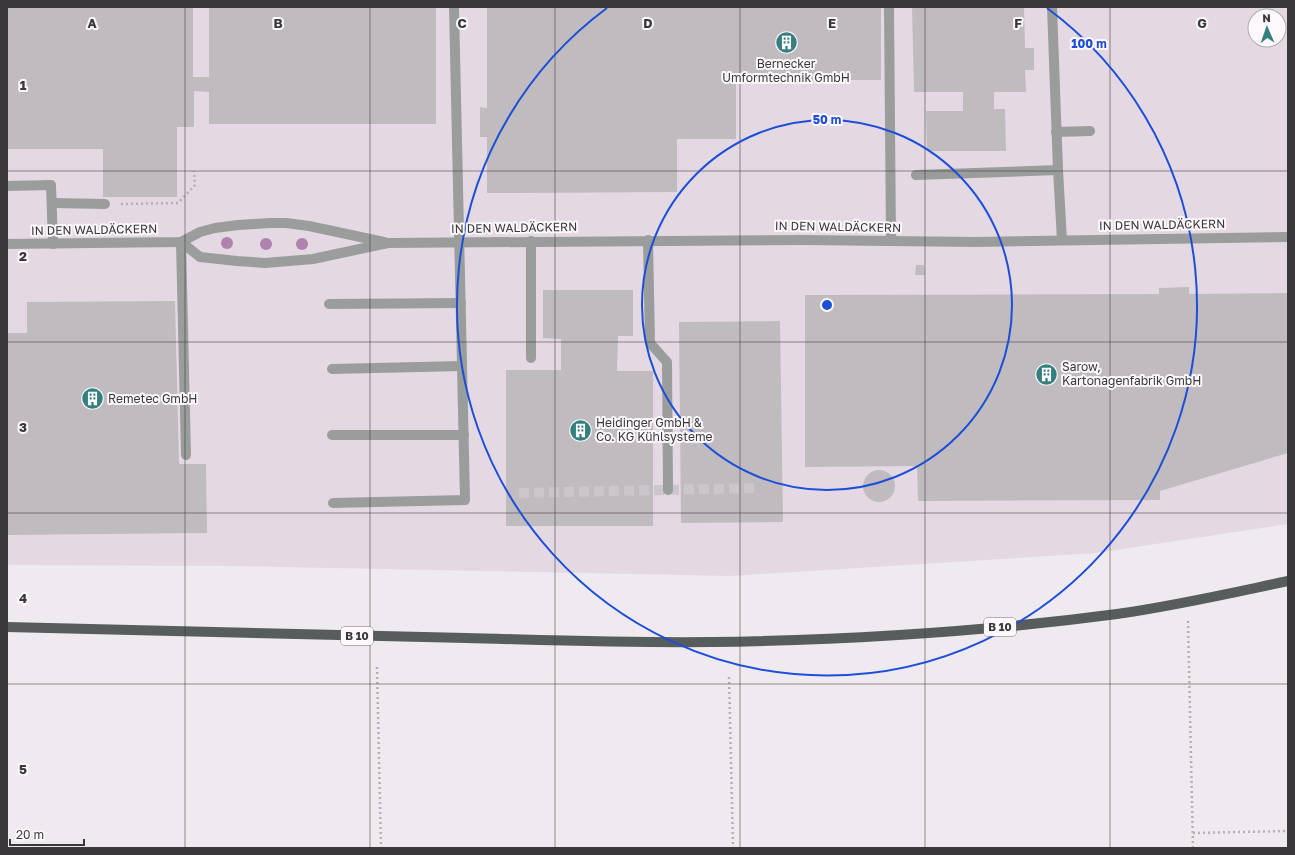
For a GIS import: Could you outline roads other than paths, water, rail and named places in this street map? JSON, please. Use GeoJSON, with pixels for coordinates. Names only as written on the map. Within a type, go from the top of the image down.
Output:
{"type":"FeatureCollection","features":[{"type":"Feature","properties":{"kind":"main road","name":"B 10"},"geometry":{"type":"LineString","coordinates":[[7,627],[540,640],[715,642],[847,638],[954,632],[1119,614],[1187,602],[1288,581]]}},
{"type":"Feature","properties":{"kind":"street"},"geometry":{"type":"LineString","coordinates":[[333,503],[465,500],[454,7]]}},
{"type":"Feature","properties":{"kind":"street"},"geometry":{"type":"LineString","coordinates":[[889,7],[891,241]]}},
{"type":"Feature","properties":{"kind":"street"},"geometry":{"type":"LineString","coordinates":[[1052,7],[1056,132],[1062,240]]}},
{"type":"Feature","properties":{"kind":"street"},"geometry":{"type":"LineString","coordinates":[[1056,132],[1090,131]]}},
{"type":"Feature","properties":{"kind":"street"},"geometry":{"type":"LineString","coordinates":[[916,175],[1058,170]]}},
{"type":"Feature","properties":{"kind":"street"},"geometry":{"type":"LineString","coordinates":[[7,186],[51,185],[53,244]]}},
{"type":"Feature","properties":{"kind":"street"},"geometry":{"type":"LineString","coordinates":[[52,203],[105,204]]}},
{"type":"Feature","properties":{"kind":"street","name":"IN DEN WALDÄCKERN"},"geometry":{"type":"LineString","coordinates":[[7,244],[181,242],[200,232],[215,228],[270,223],[286,223],[309,226],[388,243]]}},
{"type":"Feature","properties":{"kind":"street","name":"IN DEN WALDÄCKERN"},"geometry":{"type":"LineString","coordinates":[[181,242],[200,256],[265,263],[313,259],[388,243],[648,240],[976,242],[1288,237]]}},
{"type":"Feature","properties":{"kind":"street"},"geometry":{"type":"LineString","coordinates":[[648,240],[650,343],[667,362],[668,490]]}},
{"type":"Feature","properties":{"kind":"street"},"geometry":{"type":"LineString","coordinates":[[531,241],[531,358]]}},
{"type":"Feature","properties":{"kind":"street"},"geometry":{"type":"LineString","coordinates":[[181,242],[186,455]]}},
{"type":"Feature","properties":{"kind":"street"},"geometry":{"type":"LineString","coordinates":[[329,304],[461,302]]}},
{"type":"Feature","properties":{"kind":"street"},"geometry":{"type":"LineString","coordinates":[[332,369],[462,366]]}},
{"type":"Feature","properties":{"kind":"street"},"geometry":{"type":"LineString","coordinates":[[332,435],[464,435]]}},
{"type":"Feature","properties":{"kind":"tunnel"},"geometry":{"type":"LineString","coordinates":[[519,493],[758,488]]}},
{"type":"Feature","properties":{"kind":"place","name":"Bernecker Umformtechnik GmbH"},"geometry":{"type":"Point","coordinates":[786,43]}},
{"type":"Feature","properties":{"kind":"place","name":"Sarow, Kartonagenfabrik GmbH"},"geometry":{"type":"Point","coordinates":[1046,374]}},
{"type":"Feature","properties":{"kind":"place","name":"Remetec GmbH"},"geometry":{"type":"Point","coordinates":[92,399]}},
{"type":"Feature","properties":{"kind":"place","name":"Heidinger GmbH & Co. KG Kühlsysteme"},"geometry":{"type":"Point","coordinates":[580,430]}}]}
